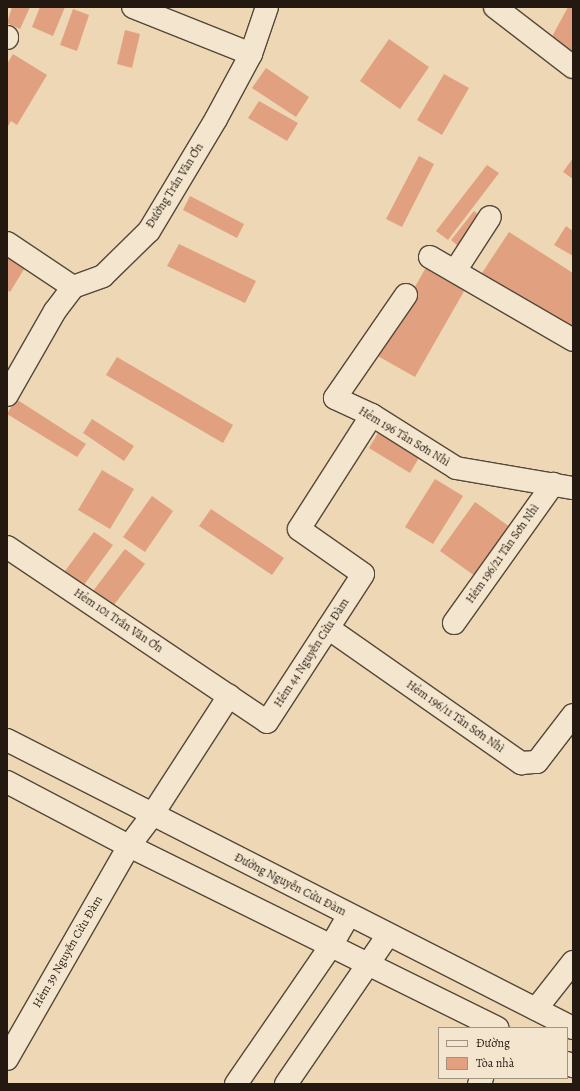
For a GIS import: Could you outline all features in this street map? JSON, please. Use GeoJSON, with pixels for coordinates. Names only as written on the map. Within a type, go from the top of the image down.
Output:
{"type":"FeatureCollection","features":[{"type":"Feature","properties":{"kind":"street"},"geometry":{"type":"LineString","coordinates":[[133,7],[251,54]]}},
{"type":"Feature","properties":{"kind":"street","name":"Đường Trần Văn Ơn"},"geometry":{"type":"LineString","coordinates":[[73,286],[103,276],[149,230],[216,120],[251,54],[267,7]]}},
{"type":"Feature","properties":{"kind":"street"},"geometry":{"type":"LineString","coordinates":[[495,7],[573,67]]}},
{"type":"Feature","properties":{"kind":"street"},"geometry":{"type":"LineString","coordinates":[[455,272],[490,217]]}},
{"type":"Feature","properties":{"kind":"street"},"geometry":{"type":"LineString","coordinates":[[7,243],[73,286],[55,310],[7,395]]}},
{"type":"Feature","properties":{"kind":"street"},"geometry":{"type":"LineString","coordinates":[[430,257],[573,340]]}},
{"type":"Feature","properties":{"kind":"street","name":"Hẻm 196 Tân Sơn Nhì"},"geometry":{"type":"LineString","coordinates":[[406,296],[335,398],[372,414],[456,468],[563,486]]}},
{"type":"Feature","properties":{"kind":"street","name":"Hẻm 44 Nguyễn Cửu Đàm"},"geometry":{"type":"LineString","coordinates":[[229,696],[267,722],[363,574],[298,529],[372,414]]}},
{"type":"Feature","properties":{"kind":"street","name":"Hẻm 196/21 Tân Sơn Nhì"},"geometry":{"type":"LineString","coordinates":[[454,623],[563,486]]}},
{"type":"Feature","properties":{"kind":"street","name":"Hẻm 101 Trần Văn Ơn"},"geometry":{"type":"LineString","coordinates":[[7,547],[229,696]]}},
{"type":"Feature","properties":{"kind":"street","name":"Hẻm 196/11 Tân Sơn Nhì"},"geometry":{"type":"LineString","coordinates":[[328,628],[521,763],[537,762],[573,715]]}},
{"type":"Feature","properties":{"kind":"street"},"geometry":{"type":"LineString","coordinates":[[129,846],[152,815],[229,696]]}},
{"type":"Feature","properties":{"kind":"street","name":"Đường Nguyễn Cửu Đàm"},"geometry":{"type":"LineString","coordinates":[[7,740],[573,1028]]}},
{"type":"Feature","properties":{"kind":"street"},"geometry":{"type":"LineString","coordinates":[[7,782],[129,846],[495,1027]]}},
{"type":"Feature","properties":{"kind":"street","name":"Hẻm 39 Nguyễn Cửu Đàm"},"geometry":{"type":"LineString","coordinates":[[7,1059],[129,846]]}},
{"type":"Feature","properties":{"kind":"street"},"geometry":{"type":"LineString","coordinates":[[236,1084],[331,946],[349,915]]}},
{"type":"Feature","properties":{"kind":"street"},"geometry":{"type":"LineString","coordinates":[[286,1084],[388,934]]}},
{"type":"Feature","properties":{"kind":"street"},"geometry":{"type":"LineString","coordinates":[[536,1009],[573,962]]}},
{"type":"Feature","properties":{"kind":"building"},"geometry":{"type":"Polygon","coordinates":[[[12,7],[30,7],[20,29],[7,23],[12,7]]]}},
{"type":"Feature","properties":{"kind":"building"},"geometry":{"type":"Polygon","coordinates":[[[40,7],[65,7],[53,36],[32,27],[40,7]]]}},
{"type":"Feature","properties":{"kind":"building"},"geometry":{"type":"Polygon","coordinates":[[[568,7],[573,7],[573,61],[548,44],[568,7]]]}},
{"type":"Feature","properties":{"kind":"building"},"geometry":{"type":"Polygon","coordinates":[[[73,9],[89,15],[77,51],[60,45],[73,9]]]}},
{"type":"Feature","properties":{"kind":"building"},"geometry":{"type":"Polygon","coordinates":[[[125,30],[140,34],[132,68],[117,64],[125,30]]]}},
{"type":"Feature","properties":{"kind":"building"},"geometry":{"type":"Polygon","coordinates":[[[389,39],[429,67],[400,109],[360,81],[389,39]]]}},
{"type":"Feature","properties":{"kind":"building"},"geometry":{"type":"Polygon","coordinates":[[[13,54],[47,75],[17,125],[11,121],[7,128],[7,64],[13,54]]]}},
{"type":"Feature","properties":{"kind":"building"},"geometry":{"type":"Polygon","coordinates":[[[266,68],[309,97],[296,117],[252,88],[266,68]]]}},
{"type":"Feature","properties":{"kind":"building"},"geometry":{"type":"Polygon","coordinates":[[[444,74],[469,88],[442,135],[417,120],[444,74]]]}},
{"type":"Feature","properties":{"kind":"building"},"geometry":{"type":"Polygon","coordinates":[[[259,101],[298,123],[287,141],[248,118],[259,101]]]}},
{"type":"Feature","properties":{"kind":"building"},"geometry":{"type":"Polygon","coordinates":[[[419,156],[434,164],[402,227],[386,219],[419,156]]]}},
{"type":"Feature","properties":{"kind":"building"},"geometry":{"type":"Polygon","coordinates":[[[573,158],[573,179],[563,172],[573,158]]]}},
{"type":"Feature","properties":{"kind":"building"},"geometry":{"type":"Polygon","coordinates":[[[487,165],[499,173],[448,240],[436,231],[487,165]]]}},
{"type":"Feature","properties":{"kind":"building"},"geometry":{"type":"Polygon","coordinates":[[[190,196],[244,224],[237,238],[183,210],[190,196]]]}},
{"type":"Feature","properties":{"kind":"building"},"geometry":{"type":"Polygon","coordinates":[[[474,211],[487,222],[464,251],[451,240],[474,211]]]}},
{"type":"Feature","properties":{"kind":"building"},"geometry":{"type":"Polygon","coordinates":[[[566,226],[573,231],[573,256],[554,245],[566,226]]]}},
{"type":"Feature","properties":{"kind":"building"},"geometry":{"type":"Polygon","coordinates":[[[509,232],[573,273],[573,330],[482,273],[509,232]]]}},
{"type":"Feature","properties":{"kind":"building"},"geometry":{"type":"Polygon","coordinates":[[[179,244],[256,281],[245,303],[167,266],[179,244]]]}},
{"type":"Feature","properties":{"kind":"building"},"geometry":{"type":"Polygon","coordinates":[[[7,254],[26,266],[10,292],[7,290],[7,254]]]}},
{"type":"Feature","properties":{"kind":"building"},"geometry":{"type":"Polygon","coordinates":[[[428,264],[467,286],[415,377],[376,355],[428,264]]]}},
{"type":"Feature","properties":{"kind":"building"},"geometry":{"type":"Polygon","coordinates":[[[117,357],[233,425],[223,443],[106,375],[117,357]]]}},
{"type":"Feature","properties":{"kind":"building"},"geometry":{"type":"Polygon","coordinates":[[[16,399],[86,444],[77,457],[7,414],[16,399]]]}},
{"type":"Feature","properties":{"kind":"building"},"geometry":{"type":"Polygon","coordinates":[[[92,419],[134,446],[124,461],[83,433],[92,419]]]}},
{"type":"Feature","properties":{"kind":"building"},"geometry":{"type":"Polygon","coordinates":[[[379,431],[420,456],[410,473],[369,448],[379,431]]]}},
{"type":"Feature","properties":{"kind":"building"},"geometry":{"type":"Polygon","coordinates":[[[102,470],[134,489],[110,529],[78,510],[102,470]]]}},
{"type":"Feature","properties":{"kind":"building"},"geometry":{"type":"Polygon","coordinates":[[[435,479],[463,496],[433,544],[405,527],[435,479]]]}},
{"type":"Feature","properties":{"kind":"building"},"geometry":{"type":"Polygon","coordinates":[[[152,496],[173,511],[145,552],[123,537],[152,496]]]}},
{"type":"Feature","properties":{"kind":"building"},"geometry":{"type":"Polygon","coordinates":[[[475,502],[510,527],[475,576],[440,551],[475,502]]]}},
{"type":"Feature","properties":{"kind":"building"},"geometry":{"type":"Polygon","coordinates":[[[211,509],[284,558],[272,575],[199,526],[211,509]]]}},
{"type":"Feature","properties":{"kind":"building"},"geometry":{"type":"Polygon","coordinates":[[[94,532],[113,545],[81,589],[62,575],[94,532]]]}},
{"type":"Feature","properties":{"kind":"building"},"geometry":{"type":"Polygon","coordinates":[[[125,549],[145,564],[110,610],[90,595],[125,549]]]}}]}
